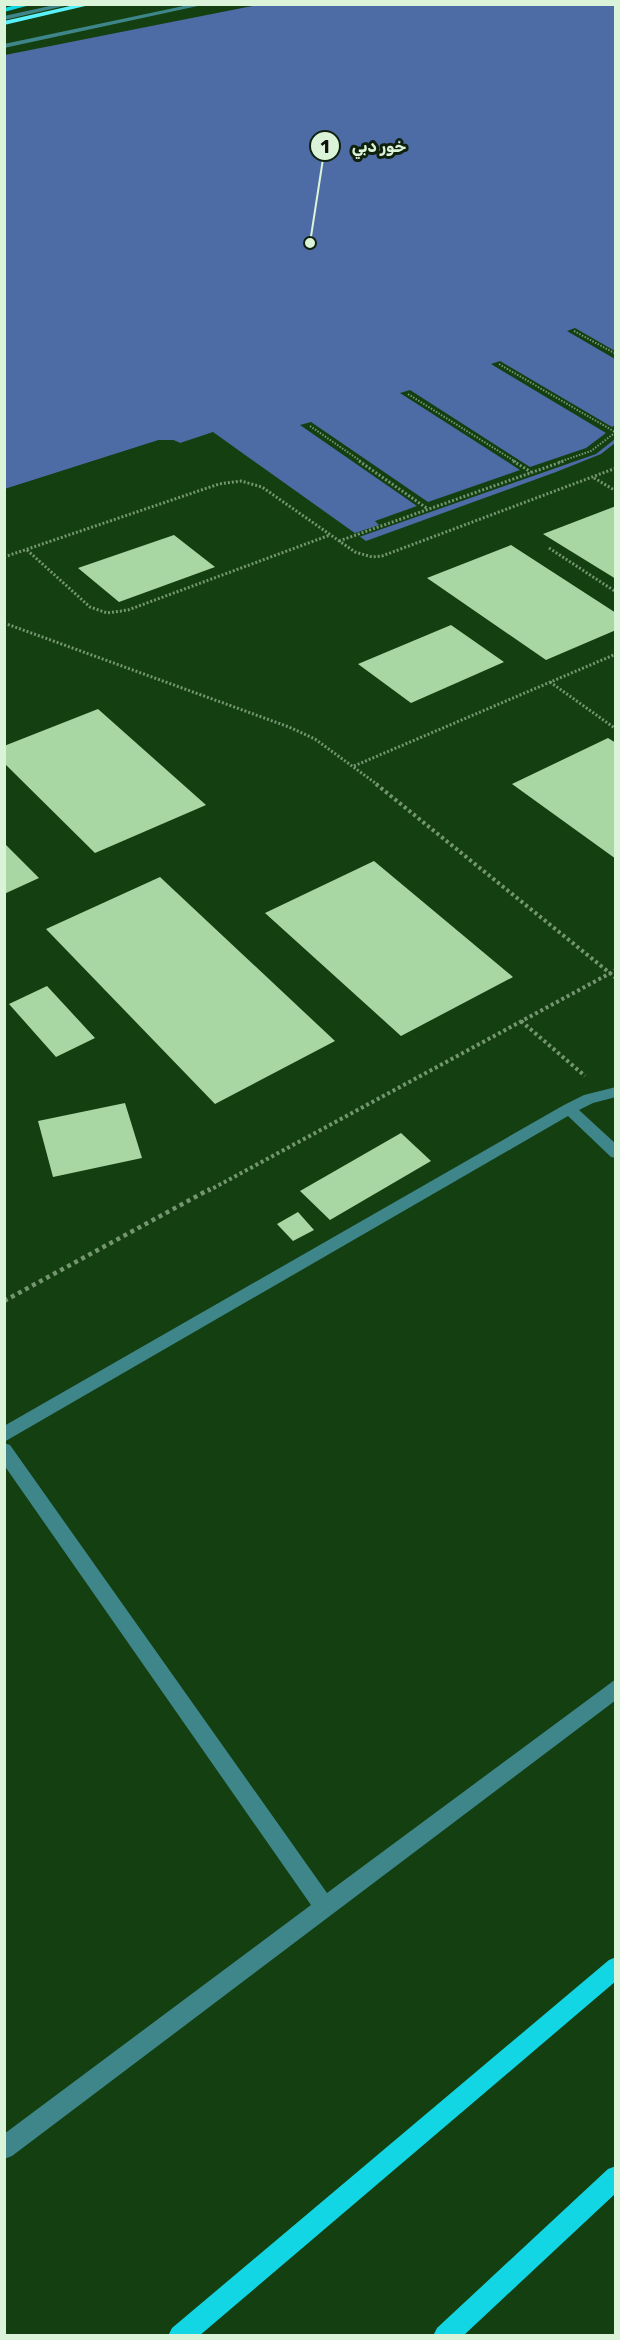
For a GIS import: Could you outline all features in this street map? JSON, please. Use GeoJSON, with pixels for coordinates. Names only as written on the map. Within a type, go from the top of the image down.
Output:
{"type":"FeatureCollection","features":[{"type":"Feature","properties":{"kind":"highway"},"geometry":{"type":"LineString","coordinates":[[4,23],[91,4]]}},
{"type":"Feature","properties":{"kind":"main road"},"geometry":{"type":"LineString","coordinates":[[4,10],[31,4]]}},
{"type":"Feature","properties":{"kind":"main road"},"geometry":{"type":"LineString","coordinates":[[180,2336],[615,1967]]}},
{"type":"Feature","properties":{"kind":"main road"},"geometry":{"type":"LineString","coordinates":[[445,2336],[615,2177]]}},
{"type":"Feature","properties":{"kind":"street"},"geometry":{"type":"LineString","coordinates":[[4,18],[70,4]]}},
{"type":"Feature","properties":{"kind":"street"},"geometry":{"type":"LineString","coordinates":[[4,45],[204,4]]}},
{"type":"Feature","properties":{"kind":"street"},"geometry":{"type":"LineString","coordinates":[[4,1435],[569,1109],[589,1099],[611,1094]]}},
{"type":"Feature","properties":{"kind":"street"},"geometry":{"type":"LineString","coordinates":[[569,1109],[615,1153]]}},
{"type":"Feature","properties":{"kind":"street"},"geometry":{"type":"LineString","coordinates":[[4,1450],[325,1907]]}},
{"type":"Feature","properties":{"kind":"street"},"geometry":{"type":"LineString","coordinates":[[4,2148],[615,1688]]}},
{"type":"Feature","properties":{"kind":"path"},"geometry":{"type":"LineString","coordinates":[[574,331],[615,354]]}},
{"type":"Feature","properties":{"kind":"path"},"geometry":{"type":"LineString","coordinates":[[339,541],[591,451],[615,432],[499,364]]}},
{"type":"Feature","properties":{"kind":"path"},"geometry":{"type":"LineString","coordinates":[[408,394],[532,472]]}},
{"type":"Feature","properties":{"kind":"path"},"geometry":{"type":"LineString","coordinates":[[310,426],[429,509]]}},
{"type":"Feature","properties":{"kind":"path"},"geometry":{"type":"LineString","coordinates":[[4,557],[219,484],[241,481],[262,487],[339,541],[363,555],[372,557],[391,554],[615,468]]}},
{"type":"Feature","properties":{"kind":"path"},"geometry":{"type":"LineString","coordinates":[[593,478],[615,491]]}},
{"type":"Feature","properties":{"kind":"path"},"geometry":{"type":"LineString","coordinates":[[26,550],[90,607],[107,613],[128,610],[330,535]]}},
{"type":"Feature","properties":{"kind":"path"},"geometry":{"type":"LineString","coordinates":[[549,548],[615,592]]}},
{"type":"Feature","properties":{"kind":"path"},"geometry":{"type":"LineString","coordinates":[[4,623],[289,727],[315,739],[354,765],[615,978]]}},
{"type":"Feature","properties":{"kind":"path"},"geometry":{"type":"LineString","coordinates":[[354,765],[615,654]]}},
{"type":"Feature","properties":{"kind":"path"},"geometry":{"type":"LineString","coordinates":[[549,682],[615,729]]}},
{"type":"Feature","properties":{"kind":"path"},"geometry":{"type":"LineString","coordinates":[[4,1301],[615,970]]}},
{"type":"Feature","properties":{"kind":"path"},"geometry":{"type":"LineString","coordinates":[[521,1021],[611,1094]]}},
{"type":"Feature","properties":{"kind":"water"},"geometry":{"type":"Polygon","coordinates":[[[257,5],[615,5],[615,443],[601,454],[556,472],[366,541],[213,432],[180,443],[173,440],[159,440],[5,489],[5,55],[257,5]]]}},
{"type":"Feature","properties":{"kind":"pier"},"geometry":{"type":"Polygon","coordinates":[[[575,328],[615,351],[615,359],[567,331],[575,328]]]}},
{"type":"Feature","properties":{"kind":"pier"},"geometry":{"type":"Polygon","coordinates":[[[500,361],[612,427],[615,425],[615,439],[596,454],[359,537],[355,533],[379,525],[375,521],[417,506],[300,425],[311,422],[428,502],[520,470],[400,393],[410,390],[530,467],[586,448],[606,433],[491,364],[500,361]]]}},
{"type":"Feature","properties":{"kind":"pier"},"geometry":{"type":"Polygon","coordinates":[[[159,440],[173,440],[180,443],[160,443],[4,492],[5,489],[159,440]]]}},
{"type":"Feature","properties":{"kind":"building"},"geometry":{"type":"Polygon","coordinates":[[[616,506],[616,579],[543,534],[616,506]]]}},
{"type":"Feature","properties":{"kind":"building"},"geometry":{"type":"Polygon","coordinates":[[[174,535],[215,567],[119,602],[78,568],[174,535]]]}},
{"type":"Feature","properties":{"kind":"building"},"geometry":{"type":"Polygon","coordinates":[[[511,545],[616,613],[616,630],[546,660],[427,578],[511,545]]]}},
{"type":"Feature","properties":{"kind":"building"},"geometry":{"type":"Polygon","coordinates":[[[451,625],[504,662],[411,703],[358,664],[451,625]]]}},
{"type":"Feature","properties":{"kind":"building"},"geometry":{"type":"Polygon","coordinates":[[[98,709],[206,805],[95,853],[4,763],[4,746],[98,709]]]}},
{"type":"Feature","properties":{"kind":"building"},"geometry":{"type":"Polygon","coordinates":[[[608,738],[616,743],[616,859],[512,784],[608,738]]]}},
{"type":"Feature","properties":{"kind":"building"},"geometry":{"type":"Polygon","coordinates":[[[4,843],[39,878],[4,894],[4,843]]]}},
{"type":"Feature","properties":{"kind":"building"},"geometry":{"type":"Polygon","coordinates":[[[374,861],[513,977],[401,1036],[265,913],[374,861]]]}},
{"type":"Feature","properties":{"kind":"building"},"geometry":{"type":"Polygon","coordinates":[[[160,877],[335,1041],[215,1104],[46,929],[160,877]]]}},
{"type":"Feature","properties":{"kind":"building"},"geometry":{"type":"Polygon","coordinates":[[[47,986],[95,1038],[56,1057],[9,1004],[47,986]]]}},
{"type":"Feature","properties":{"kind":"building"},"geometry":{"type":"Polygon","coordinates":[[[125,1103],[142,1158],[53,1177],[38,1121],[125,1103]]]}},
{"type":"Feature","properties":{"kind":"building"},"geometry":{"type":"Polygon","coordinates":[[[401,1133],[431,1161],[330,1220],[300,1191],[401,1133]]]}},
{"type":"Feature","properties":{"kind":"building"},"geometry":{"type":"Polygon","coordinates":[[[298,1212],[314,1230],[293,1241],[277,1224],[298,1212]]]}},
{"type":"Feature","properties":{"kind":"place","name":"خور دبي"},"geometry":{"type":"Point","coordinates":[310,243]}}]}
